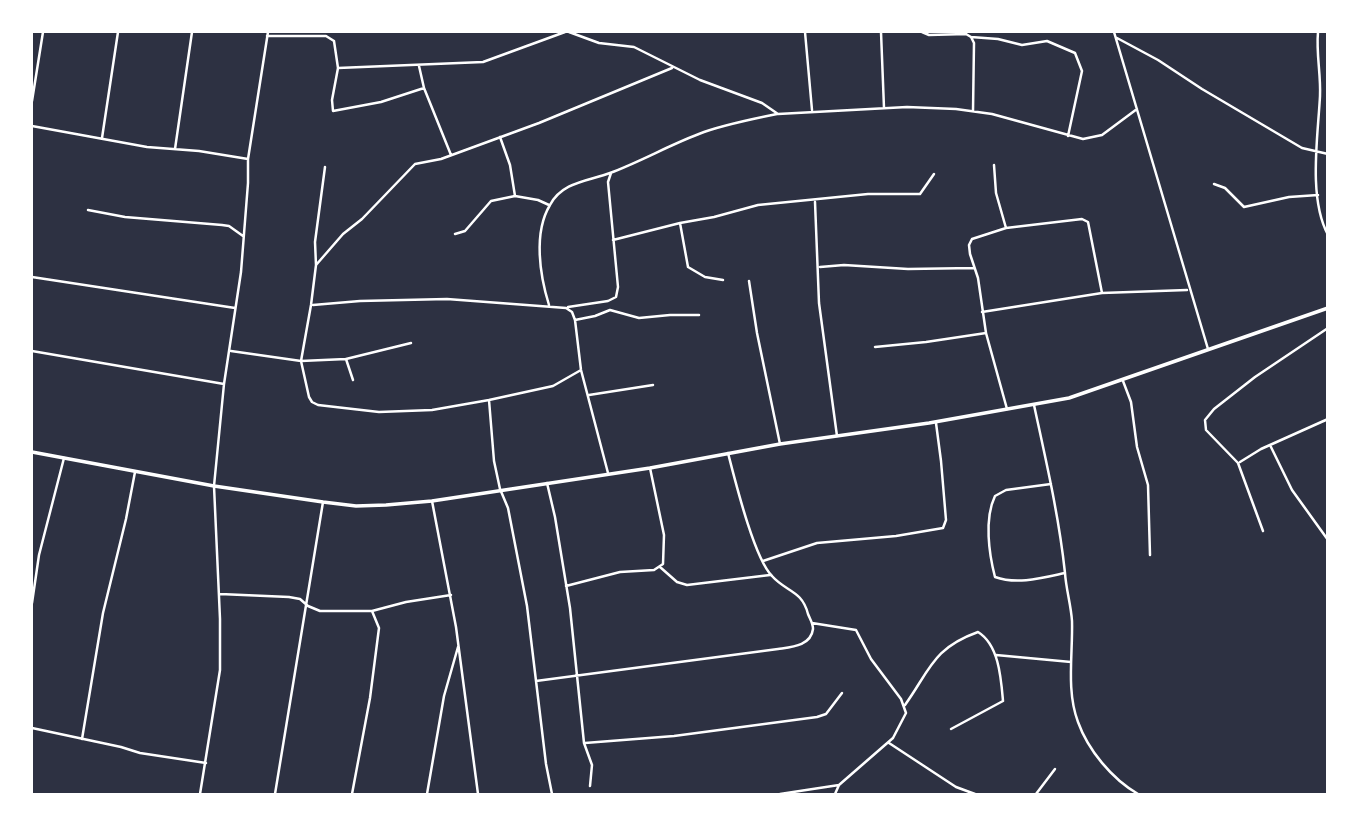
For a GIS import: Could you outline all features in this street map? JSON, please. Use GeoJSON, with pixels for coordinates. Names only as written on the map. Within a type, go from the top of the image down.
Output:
{"type":"FeatureCollection","features":[{"type":"Feature","properties":{"kind":"street"},"geometry":{"type":"LineString","coordinates":[[32,101],[43,32]]}},
{"type":"Feature","properties":{"kind":"street"},"geometry":{"type":"LineString","coordinates":[[102,138],[118,32]]}},
{"type":"Feature","properties":{"kind":"street"},"geometry":{"type":"LineString","coordinates":[[175,149],[192,32]]}},
{"type":"Feature","properties":{"kind":"street"},"geometry":{"type":"LineString","coordinates":[[338,68],[482,62],[567,32],[599,43],[634,47],[672,68],[762,103],[778,114]]}},
{"type":"Feature","properties":{"kind":"street"},"geometry":{"type":"LineString","coordinates":[[805,32],[812,110]]}},
{"type":"Feature","properties":{"kind":"street"},"geometry":{"type":"LineString","coordinates":[[881,32],[884,108]]}},
{"type":"Feature","properties":{"kind":"street"},"geometry":{"type":"LineString","coordinates":[[922,32],[929,35],[967,34],[971,37],[998,38],[1022,45],[1047,41],[1074,53],[1082,71],[1068,136]]}},
{"type":"Feature","properties":{"kind":"street"},"geometry":{"type":"LineString","coordinates":[[1114,32],[1208,349]]}},
{"type":"Feature","properties":{"kind":"street"},"geometry":{"type":"LineString","coordinates":[[1318,32],[1316,53],[1320,95],[1315,169],[1322,221],[1328,234]]}},
{"type":"Feature","properties":{"kind":"street"},"geometry":{"type":"LineString","coordinates":[[200,794],[220,670],[214,486],[243,236],[248,159],[268,34],[332,38],[338,68],[332,100],[333,111],[381,102],[424,88]]}},
{"type":"Feature","properties":{"kind":"street"},"geometry":{"type":"LineString","coordinates":[[971,37],[974,43],[973,111]]}},
{"type":"Feature","properties":{"kind":"street"},"geometry":{"type":"LineString","coordinates":[[1116,38],[1180,73],[1202,89],[1302,148],[1328,154]]}},
{"type":"Feature","properties":{"kind":"street"},"geometry":{"type":"LineString","coordinates":[[418,65],[424,88],[451,155]]}},
{"type":"Feature","properties":{"kind":"street"},"geometry":{"type":"LineString","coordinates":[[316,265],[415,164],[441,159],[500,137],[672,68]]}},
{"type":"Feature","properties":{"kind":"street"},"geometry":{"type":"LineString","coordinates":[[549,305],[544,290],[540,245],[541,232],[550,205],[569,186],[611,173],[705,132],[778,114],[799,114],[812,110],[921,107],[992,114],[1048,128],[1068,136],[1094,139],[1137,109]]}},
{"type":"Feature","properties":{"kind":"street"},"geometry":{"type":"LineString","coordinates":[[32,126],[146,147],[248,159]]}},
{"type":"Feature","properties":{"kind":"street"},"geometry":{"type":"LineString","coordinates":[[500,137],[510,165],[515,197]]}},
{"type":"Feature","properties":{"kind":"street"},"geometry":{"type":"LineString","coordinates":[[994,165],[996,193],[1006,228]]}},
{"type":"Feature","properties":{"kind":"street"},"geometry":{"type":"LineString","coordinates":[[325,167],[315,242],[316,265],[301,361],[312,402],[379,412],[432,410],[552,386],[581,370]]}},
{"type":"Feature","properties":{"kind":"street"},"geometry":{"type":"LineString","coordinates":[[311,305],[447,299],[566,308],[608,301],[616,297],[618,287],[608,182],[611,173]]}},
{"type":"Feature","properties":{"kind":"street"},"geometry":{"type":"LineString","coordinates":[[613,240],[680,223],[714,218],[758,205],[868,194],[920,194],[934,174]]}},
{"type":"Feature","properties":{"kind":"street"},"geometry":{"type":"LineString","coordinates":[[1214,184],[1225,188],[1244,207],[1289,197],[1318,195]]}},
{"type":"Feature","properties":{"kind":"street"},"geometry":{"type":"LineString","coordinates":[[455,234],[465,231],[491,201],[515,197],[538,200],[550,205]]}},
{"type":"Feature","properties":{"kind":"street"},"geometry":{"type":"LineString","coordinates":[[815,201],[821,324],[837,436]]}},
{"type":"Feature","properties":{"kind":"street"},"geometry":{"type":"LineString","coordinates":[[88,210],[125,217],[229,226],[243,236]]}},
{"type":"Feature","properties":{"kind":"street"},"geometry":{"type":"LineString","coordinates":[[1007,409],[986,332],[978,278],[969,245],[972,239],[1006,228],[1072,218],[1082,219],[1088,222],[1102,293]]}},
{"type":"Feature","properties":{"kind":"street"},"geometry":{"type":"LineString","coordinates":[[680,223],[688,267],[705,277],[723,280]]}},
{"type":"Feature","properties":{"kind":"street"},"geometry":{"type":"LineString","coordinates":[[818,268],[844,265],[908,269],[974,268]]}},
{"type":"Feature","properties":{"kind":"street"},"geometry":{"type":"LineString","coordinates":[[32,276],[235,308]]}},
{"type":"Feature","properties":{"kind":"street"},"geometry":{"type":"LineString","coordinates":[[749,281],[780,444]]}},
{"type":"Feature","properties":{"kind":"street"},"geometry":{"type":"LineString","coordinates":[[982,312],[1102,293],[1189,290]]}},
{"type":"Feature","properties":{"kind":"street"},"geometry":{"type":"LineString","coordinates":[[566,308],[572,312],[575,320],[581,370],[608,473]]}},
{"type":"Feature","properties":{"kind":"street"},"geometry":{"type":"LineString","coordinates":[[575,320],[610,310],[639,318],[699,315]]}},
{"type":"Feature","properties":{"kind":"street"},"geometry":{"type":"LineString","coordinates":[[32,452],[214,486],[323,502],[356,506],[432,501],[650,468],[780,444],[935,422],[1069,398],[1326,310]]}},
{"type":"Feature","properties":{"kind":"street"},"geometry":{"type":"LineString","coordinates":[[1263,531],[1238,463],[1206,430],[1205,420],[1255,377],[1328,328]]}},
{"type":"Feature","properties":{"kind":"street"},"geometry":{"type":"LineString","coordinates":[[875,346],[926,342],[986,332]]}},
{"type":"Feature","properties":{"kind":"street"},"geometry":{"type":"LineString","coordinates":[[230,351],[301,361],[346,359],[411,343]]}},
{"type":"Feature","properties":{"kind":"street"},"geometry":{"type":"LineString","coordinates":[[32,351],[224,384]]}},
{"type":"Feature","properties":{"kind":"street"},"geometry":{"type":"LineString","coordinates":[[346,359],[353,380]]}},
{"type":"Feature","properties":{"kind":"street"},"geometry":{"type":"LineString","coordinates":[[1123,381],[1148,485],[1150,555]]}},
{"type":"Feature","properties":{"kind":"street"},"geometry":{"type":"LineString","coordinates":[[589,395],[653,385]]}},
{"type":"Feature","properties":{"kind":"street"},"geometry":{"type":"LineString","coordinates":[[489,400],[491,435],[500,489],[508,508],[519,560],[552,794]]}},
{"type":"Feature","properties":{"kind":"street"},"geometry":{"type":"LineString","coordinates":[[1034,405],[1060,528],[1072,620],[1073,702],[1086,741],[1111,772],[1138,794]]}},
{"type":"Feature","properties":{"kind":"street"},"geometry":{"type":"LineString","coordinates":[[1238,463],[1328,419]]}},
{"type":"Feature","properties":{"kind":"street"},"geometry":{"type":"LineString","coordinates":[[763,561],[817,543],[896,536],[943,528],[946,520],[942,461],[935,422]]}},
{"type":"Feature","properties":{"kind":"street"},"geometry":{"type":"LineString","coordinates":[[1270,446],[1292,490],[1328,540]]}},
{"type":"Feature","properties":{"kind":"street"},"geometry":{"type":"LineString","coordinates":[[536,681],[799,646],[811,635],[812,623],[802,598],[771,575],[763,561],[738,491],[729,453]]}},
{"type":"Feature","properties":{"kind":"street"},"geometry":{"type":"LineString","coordinates":[[32,603],[39,555],[64,458]]}},
{"type":"Feature","properties":{"kind":"street"},"geometry":{"type":"LineString","coordinates":[[566,586],[620,572],[654,570],[665,561],[664,535],[650,468]]}},
{"type":"Feature","properties":{"kind":"street"},"geometry":{"type":"LineString","coordinates":[[82,739],[103,613],[135,471]]}},
{"type":"Feature","properties":{"kind":"street"},"geometry":{"type":"LineString","coordinates":[[547,483],[566,586],[584,743],[592,765],[590,786]]}},
{"type":"Feature","properties":{"kind":"street"},"geometry":{"type":"LineString","coordinates":[[1051,484],[1006,489],[995,496],[988,517],[992,566],[995,578],[1008,582],[1065,573]]}},
{"type":"Feature","properties":{"kind":"street"},"geometry":{"type":"LineString","coordinates":[[432,501],[451,595],[478,794]]}},
{"type":"Feature","properties":{"kind":"street"},"geometry":{"type":"LineString","coordinates":[[275,794],[323,502]]}},
{"type":"Feature","properties":{"kind":"street"},"geometry":{"type":"LineString","coordinates":[[32,554],[39,555]]}},
{"type":"Feature","properties":{"kind":"street"},"geometry":{"type":"LineString","coordinates":[[660,567],[677,582],[687,585],[771,575]]}},
{"type":"Feature","properties":{"kind":"street"},"geometry":{"type":"LineString","coordinates":[[219,593],[289,597],[300,599],[320,611],[372,611],[451,595]]}},
{"type":"Feature","properties":{"kind":"street"},"geometry":{"type":"LineString","coordinates":[[352,794],[370,698],[379,628],[372,611]]}},
{"type":"Feature","properties":{"kind":"street"},"geometry":{"type":"LineString","coordinates":[[812,623],[856,630],[871,659],[905,705],[906,713],[889,743],[839,785],[835,794]]}},
{"type":"Feature","properties":{"kind":"street"},"geometry":{"type":"LineString","coordinates":[[905,705],[934,658],[967,635],[978,632],[996,655],[1002,703],[951,729]]}},
{"type":"Feature","properties":{"kind":"street"},"geometry":{"type":"LineString","coordinates":[[427,794],[444,696],[458,645]]}},
{"type":"Feature","properties":{"kind":"street"},"geometry":{"type":"LineString","coordinates":[[996,655],[1071,662]]}},
{"type":"Feature","properties":{"kind":"street"},"geometry":{"type":"LineString","coordinates":[[584,743],[674,736],[817,717],[826,714],[842,692]]}},
{"type":"Feature","properties":{"kind":"street"},"geometry":{"type":"LineString","coordinates":[[32,728],[134,752],[206,763]]}},
{"type":"Feature","properties":{"kind":"street"},"geometry":{"type":"LineString","coordinates":[[889,743],[956,787],[975,794]]}},
{"type":"Feature","properties":{"kind":"street"},"geometry":{"type":"LineString","coordinates":[[1036,794],[1055,769]]}},
{"type":"Feature","properties":{"kind":"street"},"geometry":{"type":"LineString","coordinates":[[780,794],[839,785]]}}]}
